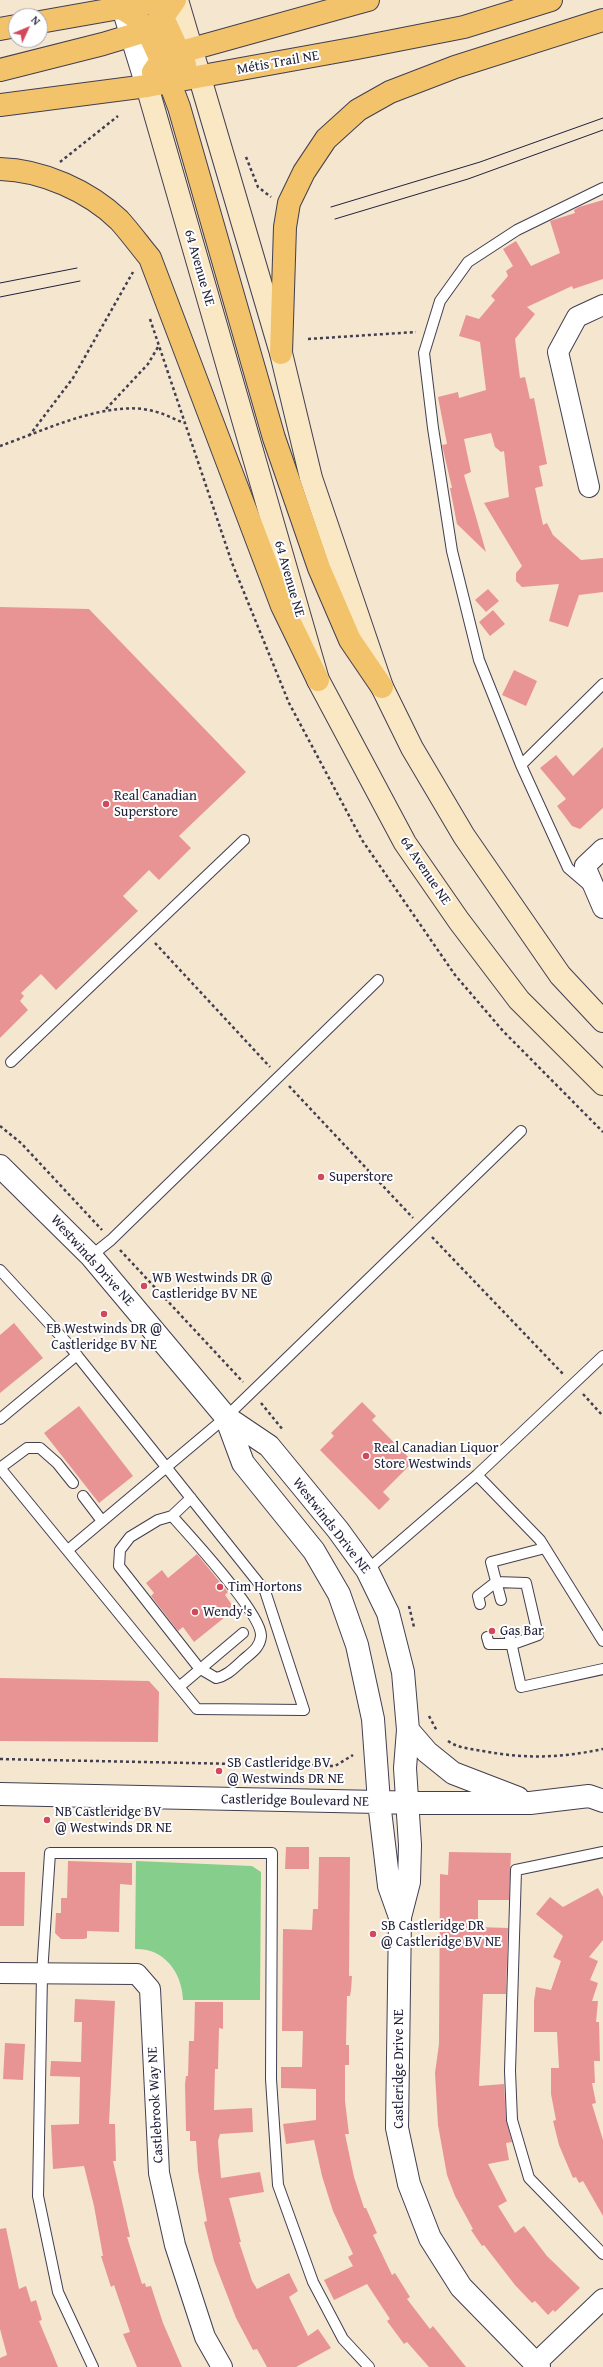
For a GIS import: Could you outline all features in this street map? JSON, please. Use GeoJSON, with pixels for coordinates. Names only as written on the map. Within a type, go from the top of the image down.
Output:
{"type":"FeatureCollection","features":[{"type":"Feature","properties":{"kind":"main road"},"geometry":{"type":"LineString","coordinates":[[147,86],[154,69],[177,54],[368,0]]}},
{"type":"Feature","properties":{"kind":"main road","name":"Métis Trail NE"},"geometry":{"type":"LineString","coordinates":[[0,105],[170,83],[464,27],[551,0]]}},
{"type":"Feature","properties":{"kind":"main road"},"geometry":{"type":"LineString","coordinates":[[165,3],[177,54],[170,83],[179,107],[274,438],[319,568],[350,640],[382,687]]}},
{"type":"Feature","properties":{"kind":"main road"},"geometry":{"type":"LineString","coordinates":[[48,20],[122,5],[165,3]]}},
{"type":"Feature","properties":{"kind":"main road"},"geometry":{"type":"LineString","coordinates":[[0,70],[139,33],[165,3]]}},
{"type":"Feature","properties":{"kind":"main road"},"geometry":{"type":"LineString","coordinates":[[281,353],[285,227],[289,203],[304,172],[326,139],[358,110],[390,92],[455,66],[603,20]]}},
{"type":"Feature","properties":{"kind":"main road"},"geometry":{"type":"LineString","coordinates":[[139,33],[177,54],[192,73],[201,77],[281,353],[311,478],[382,687],[412,748],[464,836],[560,975],[603,1021]]}},
{"type":"Feature","properties":{"kind":"main road","name":"64 Avenue NE"},"geometry":{"type":"LineString","coordinates":[[147,86],[318,680],[405,843],[459,921],[519,1000],[603,1084]]}},
{"type":"Feature","properties":{"kind":"main road"},"geometry":{"type":"LineString","coordinates":[[0,169],[18,170],[38,176],[83,194],[119,220],[150,258],[282,606],[318,680]]}},
{"type":"Feature","properties":{"kind":"street","name":"64 Avenue NE"},"geometry":{"type":"LineString","coordinates":[[122,5],[139,33],[147,86]]}},
{"type":"Feature","properties":{"kind":"street"},"geometry":{"type":"LineString","coordinates":[[589,487],[558,352],[577,317],[603,305]]}},
{"type":"Feature","properties":{"kind":"street"},"geometry":{"type":"LineString","coordinates":[[600,900],[585,866],[603,849]]}},
{"type":"Feature","properties":{"kind":"street","name":"Westwinds Drive NE"},"geometry":{"type":"LineString","coordinates":[[0,1166],[91,1256],[226,1417],[269,1446],[338,1530],[367,1570],[388,1613],[403,1672],[408,1730],[405,1768],[407,1803]]}},
{"type":"Feature","properties":{"kind":"street","name":"Westwinds Drive NE"},"geometry":{"type":"LineString","coordinates":[[226,1417],[243,1463],[314,1551],[339,1594],[357,1645],[373,1719],[379,1802]]}},
{"type":"Feature","properties":{"kind":"street"},"geometry":{"type":"LineString","coordinates":[[408,1730],[427,1752],[453,1772],[530,1803]]}},
{"type":"Feature","properties":{"kind":"street","name":"Castleridge Boulevard NE"},"geometry":{"type":"LineString","coordinates":[[0,1794],[407,1803],[530,1803],[598,1793]]}},
{"type":"Feature","properties":{"kind":"street","name":"Castleridge Drive NE"},"geometry":{"type":"LineString","coordinates":[[379,1802],[389,1886],[400,1917]]}},
{"type":"Feature","properties":{"kind":"street","name":"Castleridge Drive NE"},"geometry":{"type":"LineString","coordinates":[[407,1803],[409,1882],[400,1917],[397,2128],[409,2184],[430,2238],[461,2286],[538,2365]]}},
{"type":"Feature","properties":{"kind":"street","name":"Castlebrook Way NE"},"geometry":{"type":"LineString","coordinates":[[0,1973],[137,1974],[150,1989],[159,2173],[175,2245],[205,2337],[222,2367]]}},
{"type":"Feature","properties":{"kind":"street"},"geometry":{"type":"LineString","coordinates":[[538,2365],[603,2298]]}},
{"type":"Feature","properties":{"kind":"lane"},"geometry":{"type":"LineString","coordinates":[[600,900],[568,868],[521,765],[479,660],[452,550],[433,428],[424,353],[440,301],[468,262],[517,230],[603,188]]}},
{"type":"Feature","properties":{"kind":"lane"},"geometry":{"type":"LineString","coordinates":[[521,765],[603,684]]}},
{"type":"Feature","properties":{"kind":"lane"},"geometry":{"type":"LineString","coordinates":[[11,1062],[244,840]]}},
{"type":"Feature","properties":{"kind":"lane"},"geometry":{"type":"LineString","coordinates":[[91,1256],[111,1240],[378,980]]}},
{"type":"Feature","properties":{"kind":"lane"},"geometry":{"type":"LineString","coordinates":[[68,1550],[226,1417],[421,1226],[521,1131]]}},
{"type":"Feature","properties":{"kind":"lane"},"geometry":{"type":"LineString","coordinates":[[0,1270],[77,1355],[265,1591],[304,1710],[197,1709],[0,1468],[27,1448],[40,1448],[57,1463],[73,1482]]}},
{"type":"Feature","properties":{"kind":"lane"},"geometry":{"type":"LineString","coordinates":[[0,1419],[77,1355]]}},
{"type":"Feature","properties":{"kind":"lane"},"geometry":{"type":"LineString","coordinates":[[367,1570],[477,1475],[603,1356]]}},
{"type":"Feature","properties":{"kind":"lane"},"geometry":{"type":"LineString","coordinates":[[477,1475],[540,1540],[603,1641]]}},
{"type":"Feature","properties":{"kind":"lane"},"geometry":{"type":"LineString","coordinates":[[83,1496],[102,1521]]}},
{"type":"Feature","properties":{"kind":"lane"},"geometry":{"type":"LineString","coordinates":[[172,1516],[235,1590],[254,1619],[261,1635],[259,1646],[224,1676],[216,1678],[199,1668],[119,1566],[120,1550],[130,1537],[158,1520],[172,1516],[191,1498]]}},
{"type":"Feature","properties":{"kind":"lane"},"geometry":{"type":"LineString","coordinates":[[501,1600],[491,1562],[545,1548]]}},
{"type":"Feature","properties":{"kind":"lane"},"geometry":{"type":"LineString","coordinates":[[480,1604],[478,1596],[496,1582],[526,1583],[538,1635],[513,1644],[489,1644],[487,1637]]}},
{"type":"Feature","properties":{"kind":"lane"},"geometry":{"type":"LineString","coordinates":[[179,1687],[199,1668],[243,1633]]}},
{"type":"Feature","properties":{"kind":"lane"},"geometry":{"type":"LineString","coordinates":[[509,1633],[513,1644],[521,1688],[603,1669]]}},
{"type":"Feature","properties":{"kind":"lane"},"geometry":{"type":"LineString","coordinates":[[603,1852],[516,1870],[510,2071],[512,2120],[529,2178],[603,2254]]}},
{"type":"Feature","properties":{"kind":"lane"},"geometry":{"type":"LineString","coordinates":[[93,2367],[58,2292],[38,2196],[42,1974],[50,1853],[272,1853],[271,2079],[278,2185],[312,2282],[343,2339],[369,2367]]}},
{"type":"Feature","properties":{"kind":"path"},"geometry":{"type":"LineString","coordinates":[[56,165],[118,116]]}},
{"type":"Feature","properties":{"kind":"path"},"geometry":{"type":"LineString","coordinates":[[245,155],[258,187],[277,200]]}},
{"type":"Feature","properties":{"kind":"path"},"geometry":{"type":"LineString","coordinates":[[29,436],[73,378],[133,272]]}},
{"type":"Feature","properties":{"kind":"path"},"geometry":{"type":"LineString","coordinates":[[308,339],[419,332],[430,334]]}},
{"type":"Feature","properties":{"kind":"path"},"geometry":{"type":"LineString","coordinates":[[106,409],[148,364],[158,346]]}},
{"type":"Feature","properties":{"kind":"path"},"geometry":{"type":"LineString","coordinates":[[0,446],[106,409],[134,408],[153,410],[184,424]]}},
{"type":"Feature","properties":{"kind":"path"},"geometry":{"type":"LineString","coordinates":[[147,934],[279,1076],[603,1416]]}},
{"type":"Feature","properties":{"kind":"path"},"geometry":{"type":"LineString","coordinates":[[0,1126],[22,1143],[251,1391],[287,1435]]}},
{"type":"Feature","properties":{"kind":"path"},"geometry":{"type":"LineString","coordinates":[[406,1600],[411,1612],[415,1635]]}},
{"type":"Feature","properties":{"kind":"path"},"geometry":{"type":"LineString","coordinates":[[428,1710],[429,1718],[440,1736]]}},
{"type":"Feature","properties":{"kind":"path"},"geometry":{"type":"LineString","coordinates":[[445,1739],[458,1746],[515,1757],[569,1756],[603,1749]]}},
{"type":"Feature","properties":{"kind":"path"},"geometry":{"type":"LineString","coordinates":[[0,1760],[335,1766],[354,1755]]}},
{"type":"Feature","properties":{"kind":"green space"},"geometry":{"type":"Polygon","coordinates":[[[136,1861],[252,1866],[261,1872],[260,2000],[183,2000],[179,1980],[170,1964],[163,1957],[155,1953],[135,1949],[136,1861]]]}},
{"type":"Feature","properties":{"kind":"building"},"geometry":{"type":"Polygon","coordinates":[[[603,200],[603,279],[573,289],[572,286],[527,307],[535,314],[515,339],[520,378],[525,377],[530,399],[534,398],[547,464],[539,466],[543,486],[535,488],[543,525],[547,523],[553,535],[581,560],[603,558],[603,592],[579,595],[568,627],[549,621],[559,584],[522,587],[516,581],[516,573],[522,566],[484,503],[509,497],[504,451],[501,452],[495,447],[491,433],[464,439],[471,472],[464,475],[486,552],[457,524],[450,488],[452,488],[442,445],[447,444],[438,397],[458,392],[459,398],[486,390],[480,342],[459,336],[466,315],[479,319],[495,300],[491,296],[508,276],[506,271],[513,266],[503,249],[516,241],[531,266],[560,253],[550,221],[575,213],[574,210],[579,207],[603,200]]]}},
{"type":"Feature","properties":{"kind":"building"},"geometry":{"type":"Polygon","coordinates":[[[488,589],[499,601],[486,612],[475,600],[488,589]]]}},
{"type":"Feature","properties":{"kind":"building","name":"Real Canadian Superstore"},"geometry":{"type":"Polygon","coordinates":[[[0,607],[89,609],[246,772],[179,836],[191,848],[159,880],[149,870],[123,896],[138,911],[56,990],[41,974],[21,993],[24,996],[20,1001],[28,1010],[0,1038],[0,607]]]}},
{"type":"Feature","properties":{"kind":"building"},"geometry":{"type":"Polygon","coordinates":[[[493,610],[505,624],[490,636],[479,622],[493,610]]]}},
{"type":"Feature","properties":{"kind":"building"},"geometry":{"type":"Polygon","coordinates":[[[514,670],[537,681],[526,706],[502,695],[514,670]]]}},
{"type":"Feature","properties":{"kind":"building"},"geometry":{"type":"Polygon","coordinates":[[[603,747],[603,808],[580,829],[572,826],[557,806],[566,799],[540,768],[556,755],[573,776],[603,747]]]}},
{"type":"Feature","properties":{"kind":"building"},"geometry":{"type":"Polygon","coordinates":[[[14,1323],[43,1358],[0,1393],[0,1335],[14,1323]]]}},
{"type":"Feature","properties":{"kind":"building","name":"Real Canadian Liquor Store Westwinds"},"geometry":{"type":"Polygon","coordinates":[[[362,1402],[376,1416],[372,1420],[413,1462],[383,1492],[390,1499],[379,1510],[320,1450],[334,1436],[331,1433],[362,1402]]]}},
{"type":"Feature","properties":{"kind":"building"},"geometry":{"type":"Polygon","coordinates":[[[79,1406],[133,1476],[99,1503],[44,1433],[79,1406]]]}},
{"type":"Feature","properties":{"kind":"building"},"geometry":{"type":"Polygon","coordinates":[[[197,1554],[228,1592],[225,1595],[235,1609],[194,1642],[183,1627],[178,1631],[151,1596],[154,1593],[146,1583],[162,1570],[168,1578],[197,1554]]]}},
{"type":"Feature","properties":{"kind":"building"},"geometry":{"type":"Polygon","coordinates":[[[0,1678],[149,1681],[159,1692],[158,1742],[0,1741],[0,1678]]]}},
{"type":"Feature","properties":{"kind":"building"},"geometry":{"type":"Polygon","coordinates":[[[286,1847],[309,1847],[309,1869],[285,1869],[286,1847]]]}},
{"type":"Feature","properties":{"kind":"building"},"geometry":{"type":"Polygon","coordinates":[[[449,1852],[511,1853],[509,1900],[478,1900],[478,1927],[508,1928],[506,1994],[483,1994],[479,2086],[504,2084],[506,2120],[512,2142],[506,2143],[509,2160],[488,2164],[507,2201],[498,2206],[515,2233],[524,2226],[547,2256],[580,2288],[555,2312],[553,2310],[548,2315],[535,2301],[532,2303],[515,2285],[484,2245],[482,2246],[471,2230],[473,2229],[455,2196],[447,2175],[438,2125],[435,2073],[439,2044],[440,1874],[448,1875],[449,1852]]]}},
{"type":"Feature","properties":{"kind":"building"},"geometry":{"type":"Polygon","coordinates":[[[319,1857],[350,1857],[349,1976],[352,1976],[350,1996],[347,1996],[346,2045],[349,2045],[349,2065],[345,2065],[345,2101],[349,2134],[345,2134],[354,2177],[364,2208],[366,2208],[377,2233],[373,2235],[392,2275],[395,2273],[410,2297],[407,2299],[430,2329],[433,2326],[466,2367],[429,2367],[407,2342],[404,2344],[387,2321],[390,2319],[367,2284],[334,2300],[324,2280],[353,2266],[348,2257],[353,2254],[333,2211],[322,2176],[314,2140],[286,2144],[283,2124],[316,2120],[316,2089],[281,2088],[281,2067],[302,2067],[303,2031],[282,2031],[283,1929],[312,1930],[313,1909],[318,1909],[319,1857]]]}},
{"type":"Feature","properties":{"kind":"building"},"geometry":{"type":"Polygon","coordinates":[[[68,1861],[132,1863],[132,1885],[120,1884],[119,1932],[87,1931],[87,1938],[84,1939],[61,1939],[55,1933],[56,1913],[61,1913],[61,1898],[67,1898],[68,1861]]]}},
{"type":"Feature","properties":{"kind":"building"},"geometry":{"type":"Polygon","coordinates":[[[0,1872],[25,1872],[24,1926],[0,1926],[0,1872]]]}},
{"type":"Feature","properties":{"kind":"building"},"geometry":{"type":"Polygon","coordinates":[[[598,1888],[603,1897],[603,1940],[589,1957],[598,1961],[590,1980],[598,1983],[592,2001],[598,2001],[596,2022],[599,2022],[600,2061],[594,2061],[595,2083],[592,2083],[596,2103],[592,2104],[603,2140],[603,2216],[583,2181],[579,2183],[576,2177],[573,2178],[559,2145],[553,2121],[556,2120],[551,2094],[551,2068],[559,2068],[557,2032],[534,2032],[534,2001],[536,1987],[551,1990],[561,1961],[553,1957],[563,1936],[536,1914],[550,1897],[563,1907],[598,1888]]]}},
{"type":"Feature","properties":{"kind":"building"},"geometry":{"type":"Polygon","coordinates":[[[75,1999],[115,2001],[109,2124],[115,2124],[116,2161],[113,2161],[130,2237],[127,2237],[142,2284],[145,2283],[146,2287],[151,2286],[163,2323],[182,2367],[137,2367],[123,2334],[130,2332],[114,2285],[111,2287],[101,2256],[103,2256],[94,2206],[84,2166],[53,2169],[51,2125],[79,2124],[80,2077],[50,2076],[51,2061],[81,2062],[82,2022],[74,2022],[75,1999]]]}},
{"type":"Feature","properties":{"kind":"building"},"geometry":{"type":"Polygon","coordinates":[[[195,2002],[223,2002],[223,2029],[219,2028],[218,2069],[215,2069],[214,2110],[252,2108],[253,2132],[220,2134],[218,2141],[221,2178],[260,2172],[264,2192],[229,2198],[241,2242],[239,2242],[252,2281],[257,2289],[289,2273],[298,2291],[289,2297],[308,2336],[318,2329],[331,2348],[296,2367],[267,2367],[257,2349],[253,2350],[236,2318],[214,2261],[204,2222],[207,2221],[198,2171],[196,2141],[190,2141],[190,2131],[186,2131],[185,2084],[186,2076],[188,2076],[189,2041],[194,2041],[195,2002]]]}},
{"type":"Feature","properties":{"kind":"building"},"geometry":{"type":"Polygon","coordinates":[[[5,2043],[25,2044],[23,2080],[3,2079],[5,2043]]]}},
{"type":"Feature","properties":{"kind":"building"},"geometry":{"type":"Polygon","coordinates":[[[6,2228],[19,2289],[26,2286],[31,2302],[36,2300],[42,2320],[39,2321],[58,2367],[0,2367],[0,2358],[7,2355],[0,2329],[0,2229],[6,2228]]]}},
{"type":"Feature","properties":{"kind":"tram line"},"geometry":{"type":"LineString","coordinates":[[331,207],[480,162],[603,118]]}},
{"type":"Feature","properties":{"kind":"tram line"},"geometry":{"type":"LineString","coordinates":[[335,219],[468,179],[603,130]]}},
{"type":"Feature","properties":{"kind":"tram line"},"geometry":{"type":"LineString","coordinates":[[0,283],[77,268]]}},
{"type":"Feature","properties":{"kind":"tram line"},"geometry":{"type":"LineString","coordinates":[[0,297],[80,281]]}},
{"type":"Feature","properties":{"kind":"place","name":"Real Canadian Superstore"},"geometry":{"type":"Point","coordinates":[106,804]}},
{"type":"Feature","properties":{"kind":"place","name":"Superstore"},"geometry":{"type":"Point","coordinates":[321,1177]}},
{"type":"Feature","properties":{"kind":"place","name":"WB Westwinds DR @ Castleridge BV NE"},"geometry":{"type":"Point","coordinates":[144,1286]}},
{"type":"Feature","properties":{"kind":"place","name":"EB Westwinds DR @ Castleridge BV NE"},"geometry":{"type":"Point","coordinates":[104,1314]}},
{"type":"Feature","properties":{"kind":"place","name":"Real Canadian Liquor Store Westwinds"},"geometry":{"type":"Point","coordinates":[366,1456]}},
{"type":"Feature","properties":{"kind":"place","name":"Tim Hortons"},"geometry":{"type":"Point","coordinates":[220,1587]}},
{"type":"Feature","properties":{"kind":"place","name":"Wendy's"},"geometry":{"type":"Point","coordinates":[195,1612]}},
{"type":"Feature","properties":{"kind":"place","name":"Gas Bar"},"geometry":{"type":"Point","coordinates":[492,1631]}},
{"type":"Feature","properties":{"kind":"place","name":"SB Castleridge BV @ Westwinds DR NE"},"geometry":{"type":"Point","coordinates":[219,1771]}},
{"type":"Feature","properties":{"kind":"place","name":"NB Castleridge BV @ Westwinds DR NE"},"geometry":{"type":"Point","coordinates":[47,1820]}},
{"type":"Feature","properties":{"kind":"place","name":"SB Castleridge DR @ Castleridge BV NE"},"geometry":{"type":"Point","coordinates":[373,1934]}}]}
